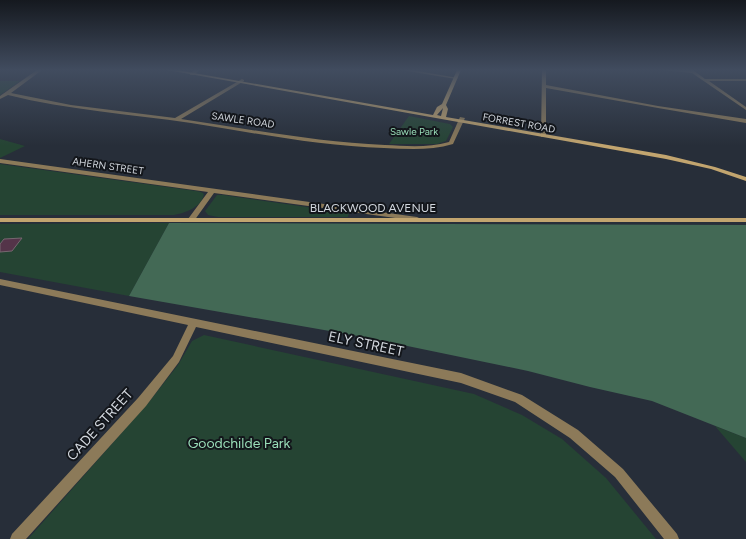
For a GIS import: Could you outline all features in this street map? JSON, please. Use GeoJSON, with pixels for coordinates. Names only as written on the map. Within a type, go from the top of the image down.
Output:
{"type":"FeatureCollection","features":[{"type":"Feature","properties":{"kind":"main road","name":"FORREST ROAD"},"geometry":{"type":"LineString","coordinates":[[321,95],[543,134],[680,156],[746,175]]}},
{"type":"Feature","properties":{"kind":"main road"},"geometry":{"type":"LineString","coordinates":[[435,115],[440,108],[444,106],[449,95]]}},
{"type":"Feature","properties":{"kind":"main road"},"geometry":{"type":"LineString","coordinates":[[444,106],[446,109],[444,117]]}},
{"type":"Feature","properties":{"kind":"main road","name":"FORREST ROAD"},"geometry":{"type":"LineString","coordinates":[[543,134],[682,161],[746,180]]}},
{"type":"Feature","properties":{"kind":"main road","name":"BLACKWOOD AVENUE"},"geometry":{"type":"LineString","coordinates":[[0,220],[746,220]]}},
{"type":"Feature","properties":{"kind":"street","name":"SAWLE ROAD"},"geometry":{"type":"LineString","coordinates":[[15,95],[40,102],[348,144],[438,147],[451,143],[462,120]]}},
{"type":"Feature","properties":{"kind":"street"},"geometry":{"type":"LineString","coordinates":[[176,120],[217,95]]}},
{"type":"Feature","properties":{"kind":"street"},"geometry":{"type":"LineString","coordinates":[[543,95],[543,134]]}},
{"type":"Feature","properties":{"kind":"street"},"geometry":{"type":"LineString","coordinates":[[593,95],[746,121]]}},
{"type":"Feature","properties":{"kind":"street"},"geometry":{"type":"LineString","coordinates":[[726,95],[746,109]]}},
{"type":"Feature","properties":{"kind":"street","name":"AHERN STREET"},"geometry":{"type":"LineString","coordinates":[[0,161],[417,219]]}},
{"type":"Feature","properties":{"kind":"street"},"geometry":{"type":"LineString","coordinates":[[192,219],[214,190]]}},
{"type":"Feature","properties":{"kind":"street","name":"ELY STREET"},"geometry":{"type":"LineString","coordinates":[[0,282],[461,378],[518,398],[574,434],[619,473],[672,539]]}},
{"type":"Feature","properties":{"kind":"street","name":"CADE STREET"},"geometry":{"type":"LineString","coordinates":[[17,539],[142,402],[176,359],[194,322]]}},
{"type":"Feature","properties":{"kind":"green space","name":"Sawle Park"},"geometry":{"type":"Polygon","coordinates":[[[409,116],[450,124],[453,127],[446,141],[437,144],[389,144],[409,116]]]}},
{"type":"Feature","properties":{"kind":"green space"},"geometry":{"type":"Polygon","coordinates":[[[0,139],[25,146],[0,158],[0,139]]]}},
{"type":"Feature","properties":{"kind":"green space"},"geometry":{"type":"Polygon","coordinates":[[[0,164],[196,191],[204,194],[203,199],[197,206],[183,213],[174,215],[0,215],[0,164]]]}},
{"type":"Feature","properties":{"kind":"green space"},"geometry":{"type":"Polygon","coordinates":[[[217,195],[349,213],[348,217],[218,217],[208,215],[205,211],[217,195]]]}},
{"type":"Feature","properties":{"kind":"green space"},"geometry":{"type":"Polygon","coordinates":[[[169,223],[129,296],[0,272],[0,224],[169,223]]]}},
{"type":"Feature","properties":{"kind":"green space"},"geometry":{"type":"Polygon","coordinates":[[[169,223],[746,225],[746,438],[652,401],[528,371],[364,337],[129,296],[169,223]]]}},
{"type":"Feature","properties":{"kind":"green space","name":"Goodchilde Park"},"geometry":{"type":"Polygon","coordinates":[[[204,335],[474,394],[522,415],[562,439],[606,478],[656,539],[28,539],[149,402],[178,365],[192,341],[204,335]]]}},
{"type":"Feature","properties":{"kind":"green space"},"geometry":{"type":"Polygon","coordinates":[[[715,426],[746,438],[746,462],[715,426]]]}},
{"type":"Feature","properties":{"kind":"building"},"geometry":{"type":"Polygon","coordinates":[[[22,238],[12,251],[0,252],[0,244],[4,239],[22,238]]]}}]}
